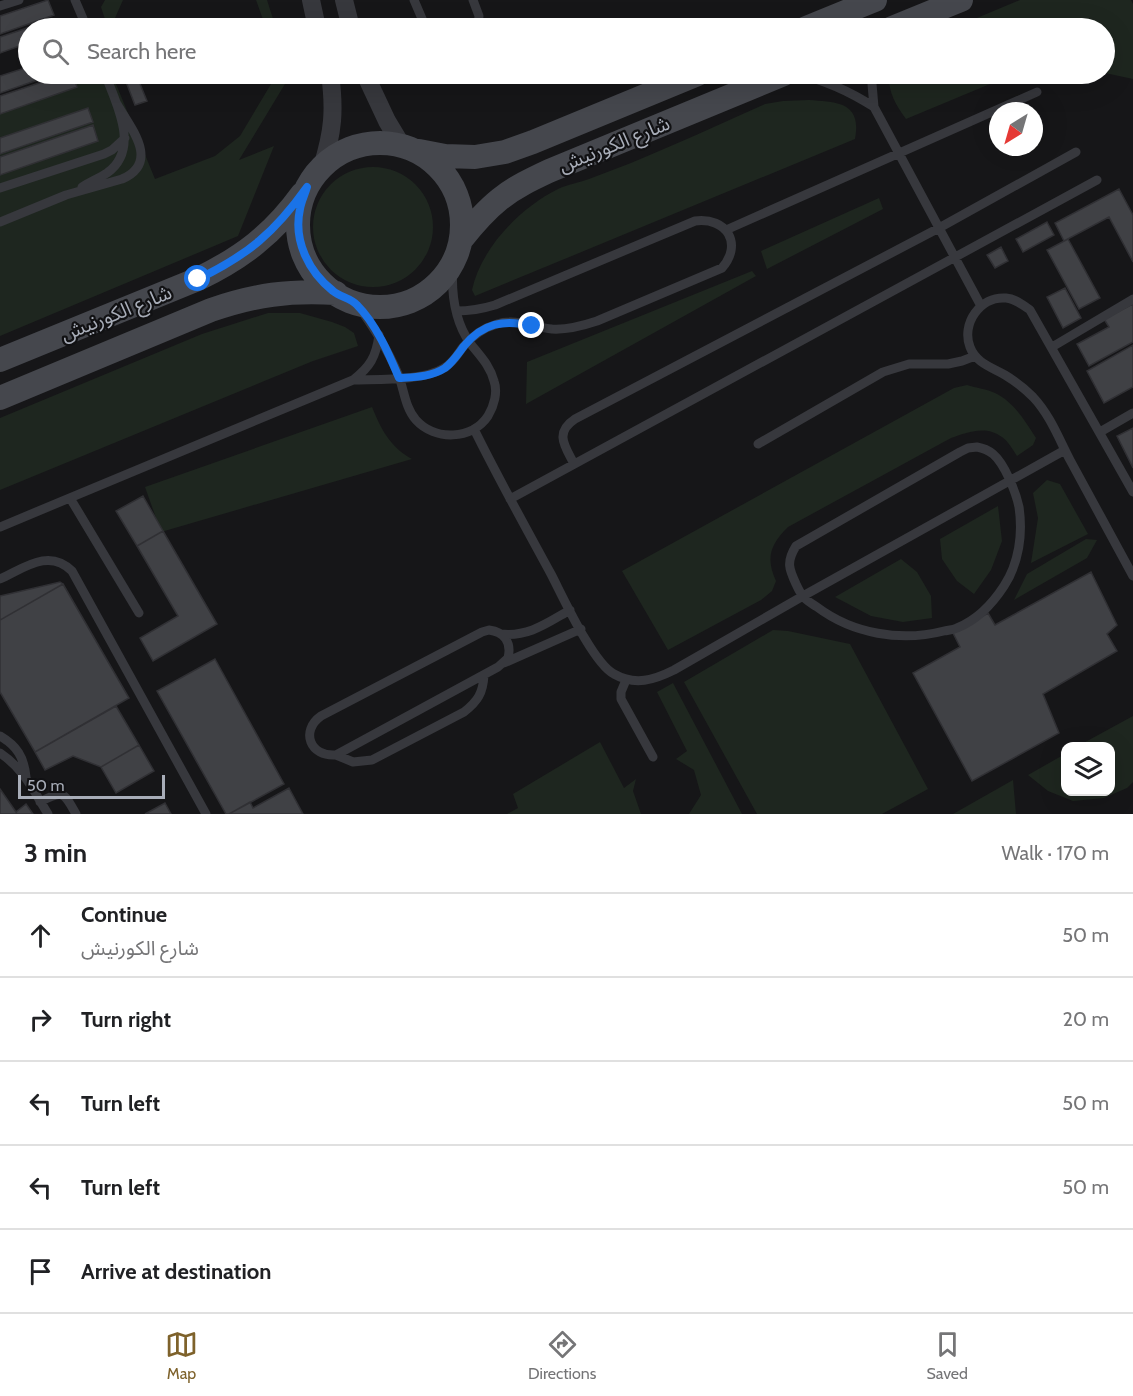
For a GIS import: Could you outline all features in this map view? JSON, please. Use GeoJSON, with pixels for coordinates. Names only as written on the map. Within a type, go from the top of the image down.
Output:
{"type":"FeatureCollection","features":[{"type":"Feature","properties":{"kind":"main road"},"geometry":{"type":"LineString","coordinates":[[831,18],[875,0]]}},
{"type":"Feature","properties":{"kind":"main road"},"geometry":{"type":"LineString","coordinates":[[859,18],[891,0]]}},
{"type":"Feature","properties":{"kind":"main road"},"geometry":{"type":"LineString","coordinates":[[919,18],[961,0]]}},
{"type":"Feature","properties":{"kind":"main road","name":"شارع الكورنيش"},"geometry":{"type":"LineString","coordinates":[[409,148],[455,157],[475,157],[505,152],[674,84]]}},
{"type":"Feature","properties":{"kind":"main road","name":"شارع الكورنيش"},"geometry":{"type":"LineString","coordinates":[[461,240],[479,218],[500,199],[524,183],[559,166],[760,84]]}},
{"type":"Feature","properties":{"kind":"main road"},"geometry":{"type":"LineString","coordinates":[[381,143],[409,148],[438,166],[454,187],[462,213],[461,240],[453,264],[436,286],[412,301],[384,307],[346,298],[318,277],[305,257],[299,234],[300,210],[307,187],[322,167],[339,154],[359,146],[381,143]]}},
{"type":"Feature","properties":{"kind":"main road","name":"شارع الكورنيش"},"geometry":{"type":"LineString","coordinates":[[0,360],[224,267],[271,232],[307,187]]}},
{"type":"Feature","properties":{"kind":"main road","name":"شارع الكورنيش"},"geometry":{"type":"LineString","coordinates":[[0,398],[236,301],[260,295],[310,291],[346,298]]}},
{"type":"Feature","properties":{"kind":"street"},"geometry":{"type":"LineString","coordinates":[[311,0],[315,18]]}},
{"type":"Feature","properties":{"kind":"street"},"geometry":{"type":"LineString","coordinates":[[344,0],[348,18]]}},
{"type":"Feature","properties":{"kind":"street"},"geometry":{"type":"LineString","coordinates":[[322,167],[333,121],[331,84]]}},
{"type":"Feature","properties":{"kind":"street"},"geometry":{"type":"LineString","coordinates":[[370,84],[387,121],[409,148]]}},
{"type":"Feature","properties":{"kind":"lane"},"geometry":{"type":"LineString","coordinates":[[0,6],[19,0]]}},
{"type":"Feature","properties":{"kind":"lane"},"geometry":{"type":"LineString","coordinates":[[75,0],[83,18]]}},
{"type":"Feature","properties":{"kind":"lane"},"geometry":{"type":"LineString","coordinates":[[414,0],[422,18]]}},
{"type":"Feature","properties":{"kind":"lane"},"geometry":{"type":"LineString","coordinates":[[472,0],[479,18]]}},
{"type":"Feature","properties":{"kind":"lane"},"geometry":{"type":"LineString","coordinates":[[0,222],[66,195],[129,175],[135,170],[140,163],[141,146],[117,104],[109,84]]}},
{"type":"Feature","properties":{"kind":"lane"},"geometry":{"type":"LineString","coordinates":[[833,84],[874,106]]}},
{"type":"Feature","properties":{"kind":"lane"},"geometry":{"type":"LineString","coordinates":[[872,84],[874,106],[981,306]]}},
{"type":"Feature","properties":{"kind":"lane"},"geometry":{"type":"LineString","coordinates":[[726,230],[1037,92]]}},
{"type":"Feature","properties":{"kind":"lane"},"geometry":{"type":"LineString","coordinates":[[66,195],[108,172],[117,163],[125,138],[117,104]]}},
{"type":"Feature","properties":{"kind":"lane"},"geometry":{"type":"LineString","coordinates":[[0,188],[104,154],[125,138]]}},
{"type":"Feature","properties":{"kind":"lane"},"geometry":{"type":"LineString","coordinates":[[574,464],[563,441],[563,432],[567,424],[575,419],[939,228],[1076,152]]}},
{"type":"Feature","properties":{"kind":"lane"},"geometry":{"type":"LineString","coordinates":[[510,499],[1097,180]]}},
{"type":"Feature","properties":{"kind":"lane"},"geometry":{"type":"LineString","coordinates":[[353,380],[423,376],[435,373],[455,359],[469,341],[482,330],[498,323],[515,322],[554,329],[576,327],[597,321],[722,268],[729,260],[732,250],[731,239],[726,230],[717,222],[706,219],[695,221],[495,305],[483,309],[456,311]]}},
{"type":"Feature","properties":{"kind":"lane"},"geometry":{"type":"LineString","coordinates":[[346,298],[379,335],[416,420],[428,430],[443,435],[459,435],[474,429],[487,417],[495,400],[495,383],[489,365],[469,341],[461,327],[453,296],[453,264]]}},
{"type":"Feature","properties":{"kind":"lane"},"geometry":{"type":"LineString","coordinates":[[1133,492],[1030,310],[1023,304],[1006,298],[981,306],[970,321],[968,330],[970,348],[982,363],[1019,384],[1042,408],[1133,576]]}},
{"type":"Feature","properties":{"kind":"lane"},"geometry":{"type":"LineString","coordinates":[[1052,347],[1133,299]]}},
{"type":"Feature","properties":{"kind":"lane"},"geometry":{"type":"LineString","coordinates":[[0,527],[353,380],[364,372],[372,361],[379,335]]}},
{"type":"Feature","properties":{"kind":"lane"},"geometry":{"type":"LineString","coordinates":[[758,444],[884,372],[909,364],[948,364],[975,356]]}},
{"type":"Feature","properties":{"kind":"lane"},"geometry":{"type":"LineString","coordinates":[[1100,432],[1133,413]]}},
{"type":"Feature","properties":{"kind":"lane"},"geometry":{"type":"LineString","coordinates":[[474,429],[580,629],[601,663],[612,674],[626,680],[641,681],[656,679],[674,670],[1065,450]]}},
{"type":"Feature","properties":{"kind":"lane"},"geometry":{"type":"LineString","coordinates":[[977,447],[993,454],[999,460],[1010,481],[1019,505],[1021,530],[1018,554],[1010,577],[996,598],[978,616],[957,628],[930,634],[903,636],[876,633],[849,625],[825,613],[803,596],[791,574],[790,555],[796,546],[968,448],[977,447]]}},
{"type":"Feature","properties":{"kind":"lane"},"geometry":{"type":"LineString","coordinates":[[70,498],[139,613]]}},
{"type":"Feature","properties":{"kind":"lane"},"geometry":{"type":"LineString","coordinates":[[0,579],[44,560],[60,561],[72,570],[206,814]]}},
{"type":"Feature","properties":{"kind":"lane"},"geometry":{"type":"LineString","coordinates":[[484,675],[484,686],[479,696],[464,712],[372,760],[353,762],[336,755],[322,754],[312,745],[310,732],[316,720],[482,632],[489,630],[511,635],[528,633],[570,610]]}},
{"type":"Feature","properties":{"kind":"lane"},"geometry":{"type":"LineString","coordinates":[[336,755],[504,663],[580,629]]}},
{"type":"Feature","properties":{"kind":"lane"},"geometry":{"type":"LineString","coordinates":[[501,634],[509,645],[508,658],[504,663]]}},
{"type":"Feature","properties":{"kind":"lane"},"geometry":{"type":"LineString","coordinates":[[626,680],[621,699],[653,757]]}},
{"type":"Feature","properties":{"kind":"lane"},"geometry":{"type":"LineString","coordinates":[[0,736],[9,741],[22,757],[26,777]]}},
{"type":"Feature","properties":{"kind":"lane"},"geometry":{"type":"LineString","coordinates":[[0,753],[26,777],[48,814]]}},
{"type":"Feature","properties":{"kind":"lane"},"geometry":{"type":"LineString","coordinates":[[40,802],[53,795],[62,794],[76,814]]}},
{"type":"Feature","properties":{"kind":"shaded area"},"geometry":{"type":"Polygon","coordinates":[[[105,0],[123,0],[115,18],[105,18],[101,7],[105,0]]]}},
{"type":"Feature","properties":{"kind":"shaded area"},"geometry":{"type":"Polygon","coordinates":[[[256,0],[267,0],[273,18],[262,18],[256,0]]]}},
{"type":"Feature","properties":{"kind":"shaded area"},"geometry":{"type":"Polygon","coordinates":[[[1020,0],[1131,0],[1133,4],[1133,79],[1115,75],[1115,18],[977,18],[1020,0]]]}},
{"type":"Feature","properties":{"kind":"shaded area"},"geometry":{"type":"Polygon","coordinates":[[[65,84],[116,84],[155,179],[215,156],[240,136],[271,84],[285,84],[239,160],[274,146],[238,236],[0,336],[0,106],[65,84]]]}},
{"type":"Feature","properties":{"kind":"shaded area"},"geometry":{"type":"Polygon","coordinates":[[[890,84],[990,84],[906,119],[893,98],[890,84]]]}},
{"type":"Feature","properties":{"kind":"shaded area"},"geometry":{"type":"Polygon","coordinates":[[[809,100],[838,103],[851,111],[855,118],[855,139],[475,296],[472,290],[477,274],[493,245],[516,218],[544,197],[562,187],[631,163],[765,104],[809,100]]]}},
{"type":"Feature","properties":{"kind":"shaded area"},"geometry":{"type":"Polygon","coordinates":[[[373,167],[396,172],[415,185],[428,204],[433,227],[428,250],[415,269],[396,282],[373,287],[350,282],[331,269],[318,250],[313,227],[318,204],[331,185],[350,172],[373,167]]]}},
{"type":"Feature","properties":{"kind":"shaded area"},"geometry":{"type":"Polygon","coordinates":[[[879,198],[883,209],[767,269],[761,251],[879,198]]]}},
{"type":"Feature","properties":{"kind":"shaded area"},"geometry":{"type":"Polygon","coordinates":[[[752,271],[756,276],[526,404],[527,362],[752,271]]]}},
{"type":"Feature","properties":{"kind":"shaded area"},"geometry":{"type":"Polygon","coordinates":[[[268,313],[300,313],[332,322],[354,333],[358,346],[313,361],[0,490],[0,418],[202,334],[268,313]]]}},
{"type":"Feature","properties":{"kind":"shaded area"},"geometry":{"type":"Polygon","coordinates":[[[967,385],[992,392],[1008,401],[1019,412],[1036,438],[1033,445],[1017,456],[1002,437],[990,431],[970,432],[951,438],[788,527],[777,539],[770,558],[776,581],[772,591],[761,600],[668,650],[622,571],[954,388],[967,385]]]}},
{"type":"Feature","properties":{"kind":"shaded area"},"geometry":{"type":"Polygon","coordinates":[[[372,407],[387,437],[412,459],[161,532],[145,487],[372,407]]]}},
{"type":"Feature","properties":{"kind":"shaded area"},"geometry":{"type":"Polygon","coordinates":[[[1047,480],[1060,484],[1088,534],[1031,563],[1038,518],[1033,493],[1047,480]]]}},
{"type":"Feature","properties":{"kind":"shaded area"},"geometry":{"type":"Polygon","coordinates":[[[998,506],[1002,541],[991,570],[974,594],[957,581],[942,559],[940,539],[998,506]]]}},
{"type":"Feature","properties":{"kind":"shaded area"},"geometry":{"type":"Polygon","coordinates":[[[1086,539],[1097,540],[1087,558],[1014,600],[1027,574],[1086,539]]]}},
{"type":"Feature","properties":{"kind":"shaded area"},"geometry":{"type":"Polygon","coordinates":[[[901,559],[917,572],[931,596],[932,618],[903,622],[871,616],[835,597],[901,559]]]}},
{"type":"Feature","properties":{"kind":"shaded area"},"geometry":{"type":"Polygon","coordinates":[[[773,630],[850,644],[928,789],[882,814],[757,814],[684,682],[773,630]]]}},
{"type":"Feature","properties":{"kind":"shaded area"},"geometry":{"type":"Polygon","coordinates":[[[673,683],[742,814],[689,814],[701,795],[694,770],[676,759],[687,751],[657,692],[673,683]]]}},
{"type":"Feature","properties":{"kind":"shaded area"},"geometry":{"type":"Polygon","coordinates":[[[1133,716],[1133,782],[1127,788],[1115,793],[1115,742],[1085,742],[1133,716]]]}},
{"type":"Feature","properties":{"kind":"shaded area"},"geometry":{"type":"Polygon","coordinates":[[[600,742],[624,788],[636,779],[633,791],[641,814],[507,814],[518,808],[513,794],[600,742]]]}},
{"type":"Feature","properties":{"kind":"shaded area"},"geometry":{"type":"Polygon","coordinates":[[[1061,756],[1061,796],[1109,796],[1073,801],[1048,791],[1028,775],[1061,756]]]}},
{"type":"Feature","properties":{"kind":"shaded area"},"geometry":{"type":"Polygon","coordinates":[[[1013,780],[1016,814],[953,814],[1013,780]]]}},
{"type":"Feature","properties":{"kind":"building"},"geometry":{"type":"Polygon","coordinates":[[[48,0],[54,15],[45,18],[18,18],[18,28],[0,34],[0,16],[48,0]]]}},
{"type":"Feature","properties":{"kind":"building"},"geometry":{"type":"Polygon","coordinates":[[[18,31],[18,47],[0,53],[0,37],[18,31]]]}},
{"type":"Feature","properties":{"kind":"building"},"geometry":{"type":"Polygon","coordinates":[[[18,70],[18,84],[26,84],[0,93],[0,76],[18,70]]]}},
{"type":"Feature","properties":{"kind":"building"},"geometry":{"type":"Polygon","coordinates":[[[36,84],[76,84],[77,87],[0,114],[0,96],[36,84]]]}},
{"type":"Feature","properties":{"kind":"building"},"geometry":{"type":"Polygon","coordinates":[[[127,84],[140,84],[147,101],[135,105],[127,84]]]}},
{"type":"Feature","properties":{"kind":"building"},"geometry":{"type":"Polygon","coordinates":[[[88,108],[93,122],[0,154],[0,138],[88,108]]]}},
{"type":"Feature","properties":{"kind":"building"},"geometry":{"type":"Polygon","coordinates":[[[93,125],[98,141],[0,175],[0,157],[93,125]]]}},
{"type":"Feature","properties":{"kind":"building"},"geometry":{"type":"Polygon","coordinates":[[[1119,189],[1133,215],[1133,262],[1109,217],[1064,241],[1055,223],[1119,189]]]}},
{"type":"Feature","properties":{"kind":"building"},"geometry":{"type":"Polygon","coordinates":[[[1047,222],[1054,235],[1023,252],[1016,239],[1047,222]]]}},
{"type":"Feature","properties":{"kind":"building"},"geometry":{"type":"Polygon","coordinates":[[[1068,239],[1100,298],[1079,309],[1047,250],[1068,239]]]}},
{"type":"Feature","properties":{"kind":"building"},"geometry":{"type":"Polygon","coordinates":[[[1001,247],[1008,261],[995,268],[987,255],[1001,247]]]}},
{"type":"Feature","properties":{"kind":"building"},"geometry":{"type":"Polygon","coordinates":[[[1065,288],[1081,318],[1063,328],[1047,297],[1065,288]]]}},
{"type":"Feature","properties":{"kind":"building"},"geometry":{"type":"Polygon","coordinates":[[[1133,304],[1133,342],[1089,366],[1077,344],[1109,327],[1104,319],[1133,304]]]}},
{"type":"Feature","properties":{"kind":"building"},"geometry":{"type":"Polygon","coordinates":[[[1133,345],[1133,387],[1104,403],[1087,371],[1133,345]]]}},
{"type":"Feature","properties":{"kind":"building"},"geometry":{"type":"Polygon","coordinates":[[[1133,428],[1133,468],[1117,436],[1133,428]]]}},
{"type":"Feature","properties":{"kind":"building"},"geometry":{"type":"Polygon","coordinates":[[[143,496],[163,531],[137,546],[116,511],[143,496]]]}},
{"type":"Feature","properties":{"kind":"building"},"geometry":{"type":"Polygon","coordinates":[[[163,531],[217,624],[153,661],[140,638],[178,616],[137,546],[163,531]]]}},
{"type":"Feature","properties":{"kind":"building"},"geometry":{"type":"Polygon","coordinates":[[[1091,572],[1117,625],[1107,634],[1117,651],[1043,694],[1059,733],[972,781],[913,673],[960,647],[953,633],[988,613],[995,625],[1091,572]]]}},
{"type":"Feature","properties":{"kind":"building"},"geometry":{"type":"Polygon","coordinates":[[[60,582],[63,584],[0,620],[0,596],[60,582]]]}},
{"type":"Feature","properties":{"kind":"building"},"geometry":{"type":"Polygon","coordinates":[[[63,584],[129,698],[35,752],[0,692],[0,620],[63,584]]]}},
{"type":"Feature","properties":{"kind":"building"},"geometry":{"type":"Polygon","coordinates":[[[215,659],[284,784],[229,814],[226,814],[157,691],[215,659]]]}},
{"type":"Feature","properties":{"kind":"building"},"geometry":{"type":"Polygon","coordinates":[[[116,706],[139,745],[101,767],[73,756],[45,770],[35,752],[116,706]]]}},
{"type":"Feature","properties":{"kind":"building"},"geometry":{"type":"Polygon","coordinates":[[[139,745],[154,771],[116,793],[101,767],[139,745]]]}},
{"type":"Feature","properties":{"kind":"building"},"geometry":{"type":"Polygon","coordinates":[[[289,788],[303,814],[229,814],[250,802],[253,808],[289,788]]]}},
{"type":"Feature","properties":{"kind":"building"},"geometry":{"type":"Polygon","coordinates":[[[0,789],[16,812],[17,814],[0,814],[0,789]]]}},
{"type":"Feature","properties":{"kind":"building"},"geometry":{"type":"Polygon","coordinates":[[[165,803],[171,814],[145,814],[165,803]]]}},
{"type":"Feature","properties":{"kind":"building"},"geometry":{"type":"Polygon","coordinates":[[[26,804],[33,814],[17,814],[16,812],[26,804]]]}},
{"type":"Feature","properties":{"kind":"route"},"geometry":{"type":"LineString","coordinates":[[198,279],[224,267],[271,232],[307,187],[300,210],[299,234],[305,257],[318,277],[336,293],[356,303],[379,335],[399,378],[423,376],[446,367],[469,341],[482,330],[498,323],[515,322],[532,326]]}}]}
